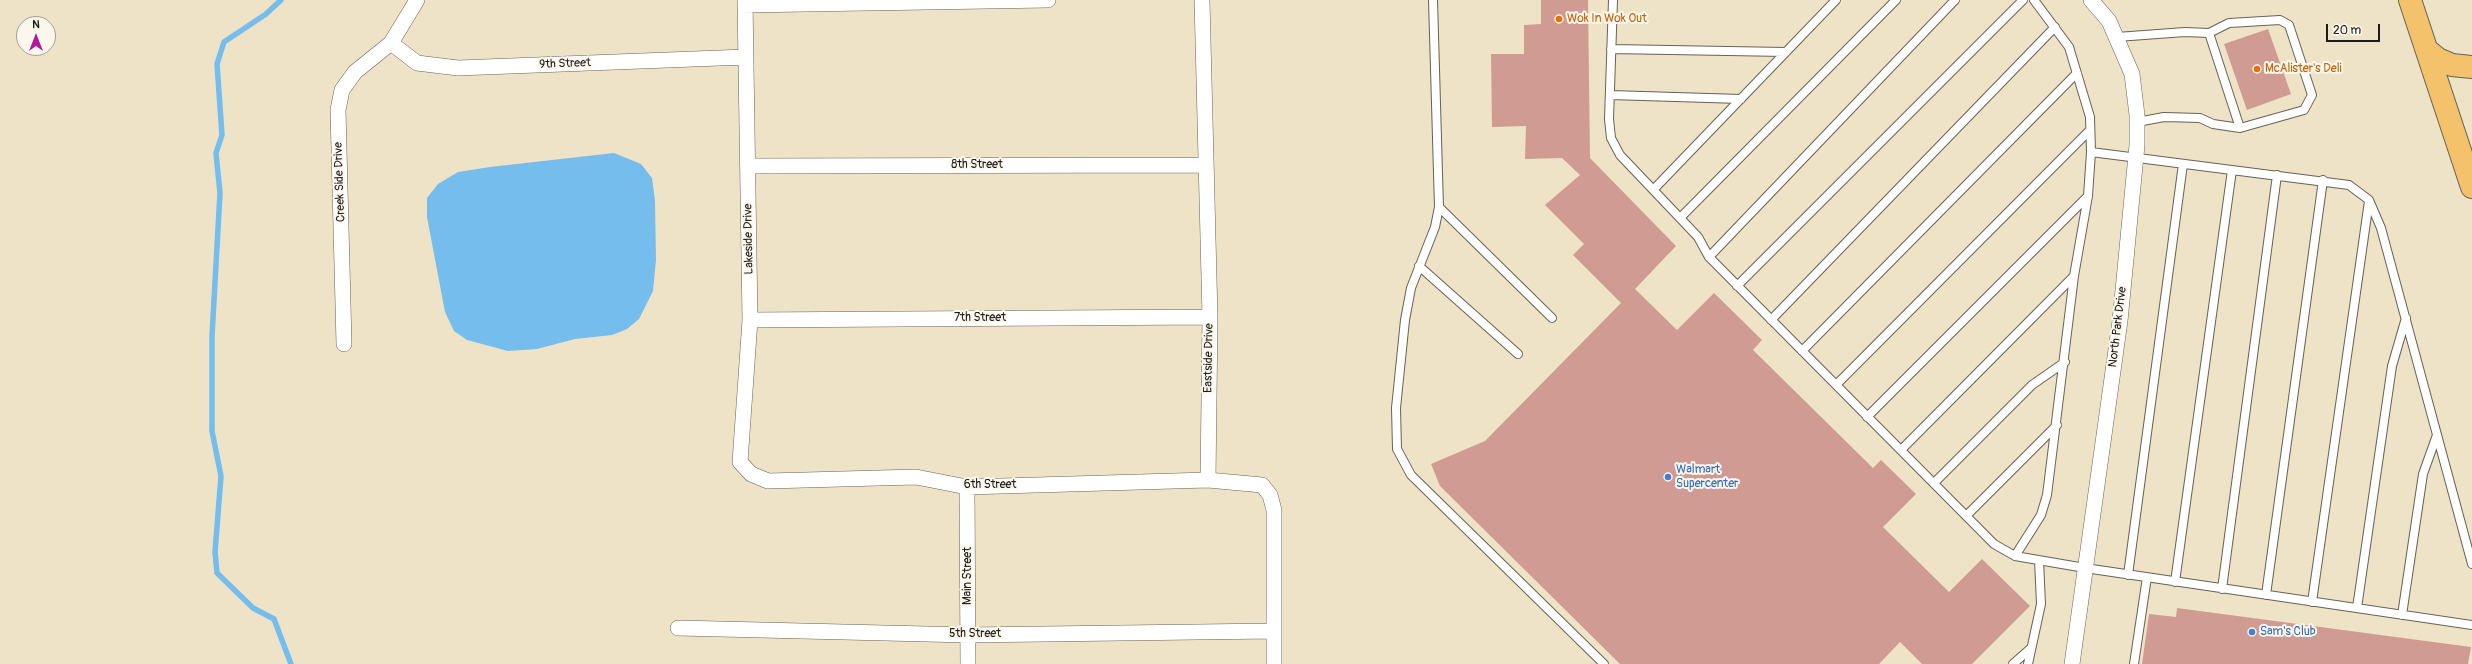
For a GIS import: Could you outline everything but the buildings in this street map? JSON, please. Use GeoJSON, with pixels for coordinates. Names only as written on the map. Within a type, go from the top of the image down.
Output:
{"type":"FeatureCollection","features":[{"type":"Feature","properties":{"kind":"highway"},"geometry":{"type":"LineString","coordinates":[[2410,0],[2472,186]]}},
{"type":"Feature","properties":{"kind":"highway"},"geometry":{"type":"LineString","coordinates":[[2427,50],[2438,60],[2452,66],[2472,67]]}},
{"type":"Feature","properties":{"kind":"street","name":"Creek Side Drive"},"geometry":{"type":"LineString","coordinates":[[344,344],[338,110],[342,90],[355,72],[391,43],[417,0]]}},
{"type":"Feature","properties":{"kind":"street"},"geometry":{"type":"LineString","coordinates":[[745,2],[1048,0]]}},
{"type":"Feature","properties":{"kind":"street","name":"Eastside Drive"},"geometry":{"type":"LineString","coordinates":[[1202,0],[1210,317],[1208,480]]}},
{"type":"Feature","properties":{"kind":"street","name":"North Park Drive"},"geometry":{"type":"LineString","coordinates":[[2072,664],[2120,321],[2136,157],[2137,122],[2132,74],[2109,21],[2093,0]]}},
{"type":"Feature","properties":{"kind":"street","name":"Lakeside Drive"},"geometry":{"type":"LineString","coordinates":[[745,2],[750,320],[740,462],[751,474]]}},
{"type":"Feature","properties":{"kind":"street","name":"9th Street"},"geometry":{"type":"LineString","coordinates":[[391,43],[417,63],[458,68],[746,57]]}},
{"type":"Feature","properties":{"kind":"street","name":"8th Street"},"geometry":{"type":"LineString","coordinates":[[748,166],[1206,165]]}},
{"type":"Feature","properties":{"kind":"street","name":"7th Street"},"geometry":{"type":"LineString","coordinates":[[750,320],[1210,317]]}},
{"type":"Feature","properties":{"kind":"street","name":"6th Street"},"geometry":{"type":"LineString","coordinates":[[751,474],[768,481],[916,477],[967,487],[1208,480]]}},
{"type":"Feature","properties":{"kind":"street"},"geometry":{"type":"LineString","coordinates":[[1208,480],[1262,485],[1270,495],[1274,510],[1274,664]]}},
{"type":"Feature","properties":{"kind":"street","name":"Main Street"},"geometry":{"type":"LineString","coordinates":[[967,487],[968,664]]}},
{"type":"Feature","properties":{"kind":"street","name":"5th Street"},"geometry":{"type":"LineString","coordinates":[[678,628],[968,635],[1273,631]]}},
{"type":"Feature","properties":{"kind":"lane"},"geometry":{"type":"LineString","coordinates":[[1433,0],[1439,207],[1435,227],[1411,288],[1405,320],[1396,408],[1397,450],[1411,475],[1604,664]]}},
{"type":"Feature","properties":{"kind":"lane"},"geometry":{"type":"LineString","coordinates":[[1613,0],[1610,95],[1611,138],[1620,155],[1654,189],[1698,237],[1708,257],[1900,450],[1967,515],[1994,544],[2015,556],[2085,568],[2472,625]]}},
{"type":"Feature","properties":{"kind":"lane"},"geometry":{"type":"LineString","coordinates":[[1654,189],[1836,0]]}},
{"type":"Feature","properties":{"kind":"lane"},"geometry":{"type":"LineString","coordinates":[[1680,218],[1896,0]]}},
{"type":"Feature","properties":{"kind":"lane"},"geometry":{"type":"LineString","coordinates":[[1708,257],[1955,0]]}},
{"type":"Feature","properties":{"kind":"lane"},"geometry":{"type":"LineString","coordinates":[[1737,286],[2023,0]]}},
{"type":"Feature","properties":{"kind":"lane"},"geometry":{"type":"LineString","coordinates":[[2015,556],[2041,515],[2047,494],[2065,362],[2074,276],[2088,196],[2091,152],[2090,118],[2069,47],[2034,0]]}},
{"type":"Feature","properties":{"kind":"lane"},"geometry":{"type":"LineString","coordinates":[[2117,37],[2185,32],[2209,33],[2229,23],[2280,20],[2289,25],[2312,95],[2304,110],[2240,128],[2213,124],[2200,118],[2164,117],[2137,122]]}},
{"type":"Feature","properties":{"kind":"lane"},"geometry":{"type":"LineString","coordinates":[[1771,320],[2055,27]]}},
{"type":"Feature","properties":{"kind":"lane"},"geometry":{"type":"LineString","coordinates":[[2209,33],[2240,128]]}},
{"type":"Feature","properties":{"kind":"lane"},"geometry":{"type":"LineString","coordinates":[[1611,49],[1786,52]]}},
{"type":"Feature","properties":{"kind":"lane"},"geometry":{"type":"LineString","coordinates":[[1802,351],[2077,73]]}},
{"type":"Feature","properties":{"kind":"lane"},"geometry":{"type":"LineString","coordinates":[[1610,95],[1741,98]]}},
{"type":"Feature","properties":{"kind":"lane"},"geometry":{"type":"LineString","coordinates":[[1836,386],[2090,130]]}},
{"type":"Feature","properties":{"kind":"lane"},"geometry":{"type":"LineString","coordinates":[[2091,152],[2323,180],[2349,185],[2369,200],[2381,228],[2472,564]]}},
{"type":"Feature","properties":{"kind":"lane"},"geometry":{"type":"LineString","coordinates":[[2128,575],[2183,164]]}},
{"type":"Feature","properties":{"kind":"lane"},"geometry":{"type":"LineString","coordinates":[[2175,582],[2232,170]]}},
{"type":"Feature","properties":{"kind":"lane"},"geometry":{"type":"LineString","coordinates":[[2222,589],[2278,175]]}},
{"type":"Feature","properties":{"kind":"lane"},"geometry":{"type":"LineString","coordinates":[[2266,595],[2323,180]]}},
{"type":"Feature","properties":{"kind":"lane"},"geometry":{"type":"LineString","coordinates":[[1867,417],[2088,196]]}},
{"type":"Feature","properties":{"kind":"lane"},"geometry":{"type":"LineString","coordinates":[[2312,602],[2369,200]]}},
{"type":"Feature","properties":{"kind":"lane"},"geometry":{"type":"LineString","coordinates":[[1439,207],[1552,318]]}},
{"type":"Feature","properties":{"kind":"lane"},"geometry":{"type":"LineString","coordinates":[[1419,266],[1518,354]]}},
{"type":"Feature","properties":{"kind":"lane"},"geometry":{"type":"LineString","coordinates":[[1900,450],[2074,276]]}},
{"type":"Feature","properties":{"kind":"lane"},"geometry":{"type":"LineString","coordinates":[[2357,608],[2392,366],[2406,318]]}},
{"type":"Feature","properties":{"kind":"lane"},"geometry":{"type":"LineString","coordinates":[[1934,482],[2032,385],[2065,362]]}},
{"type":"Feature","properties":{"kind":"lane"},"geometry":{"type":"LineString","coordinates":[[1967,515],[2057,425]]}},
{"type":"Feature","properties":{"kind":"lane"},"geometry":{"type":"LineString","coordinates":[[2402,615],[2423,474],[2436,435]]}},
{"type":"Feature","properties":{"kind":"lane"},"geometry":{"type":"LineString","coordinates":[[2028,664],[2030,649],[2041,604],[2039,560]]}},
{"type":"Feature","properties":{"kind":"lane"},"geometry":{"type":"LineString","coordinates":[[2134,664],[2147,577]]}},
{"type":"Feature","properties":{"kind":"lane"},"geometry":{"type":"LineString","coordinates":[[2013,664],[2030,649]]}},
{"type":"Feature","properties":{"kind":"water"},"geometry":{"type":"Polygon","coordinates":[[[614,153],[641,164],[652,178],[655,201],[656,260],[653,291],[639,319],[627,329],[612,335],[575,339],[537,349],[508,351],[467,340],[454,331],[445,312],[427,217],[427,198],[438,184],[458,172],[614,153]]]}},
{"type":"Feature","properties":{"kind":"waterway"},"geometry":{"type":"LineString","coordinates":[[281,0],[266,14],[224,42],[217,64],[222,135],[216,153],[220,193],[212,336],[212,431],[221,476],[215,552],[217,573],[253,608],[274,619],[291,664]]}},
{"type":"Feature","properties":{"kind":"place","name":"Wok In Wok Out"},"geometry":{"type":"Point","coordinates":[1559,19]}},
{"type":"Feature","properties":{"kind":"place","name":"McAlister's Deli"},"geometry":{"type":"Point","coordinates":[2257,69]}},
{"type":"Feature","properties":{"kind":"place","name":"Walmart Supercenter"},"geometry":{"type":"Point","coordinates":[1668,477]}},
{"type":"Feature","properties":{"kind":"place","name":"Sam's Club"},"geometry":{"type":"Point","coordinates":[2252,632]}}]}
